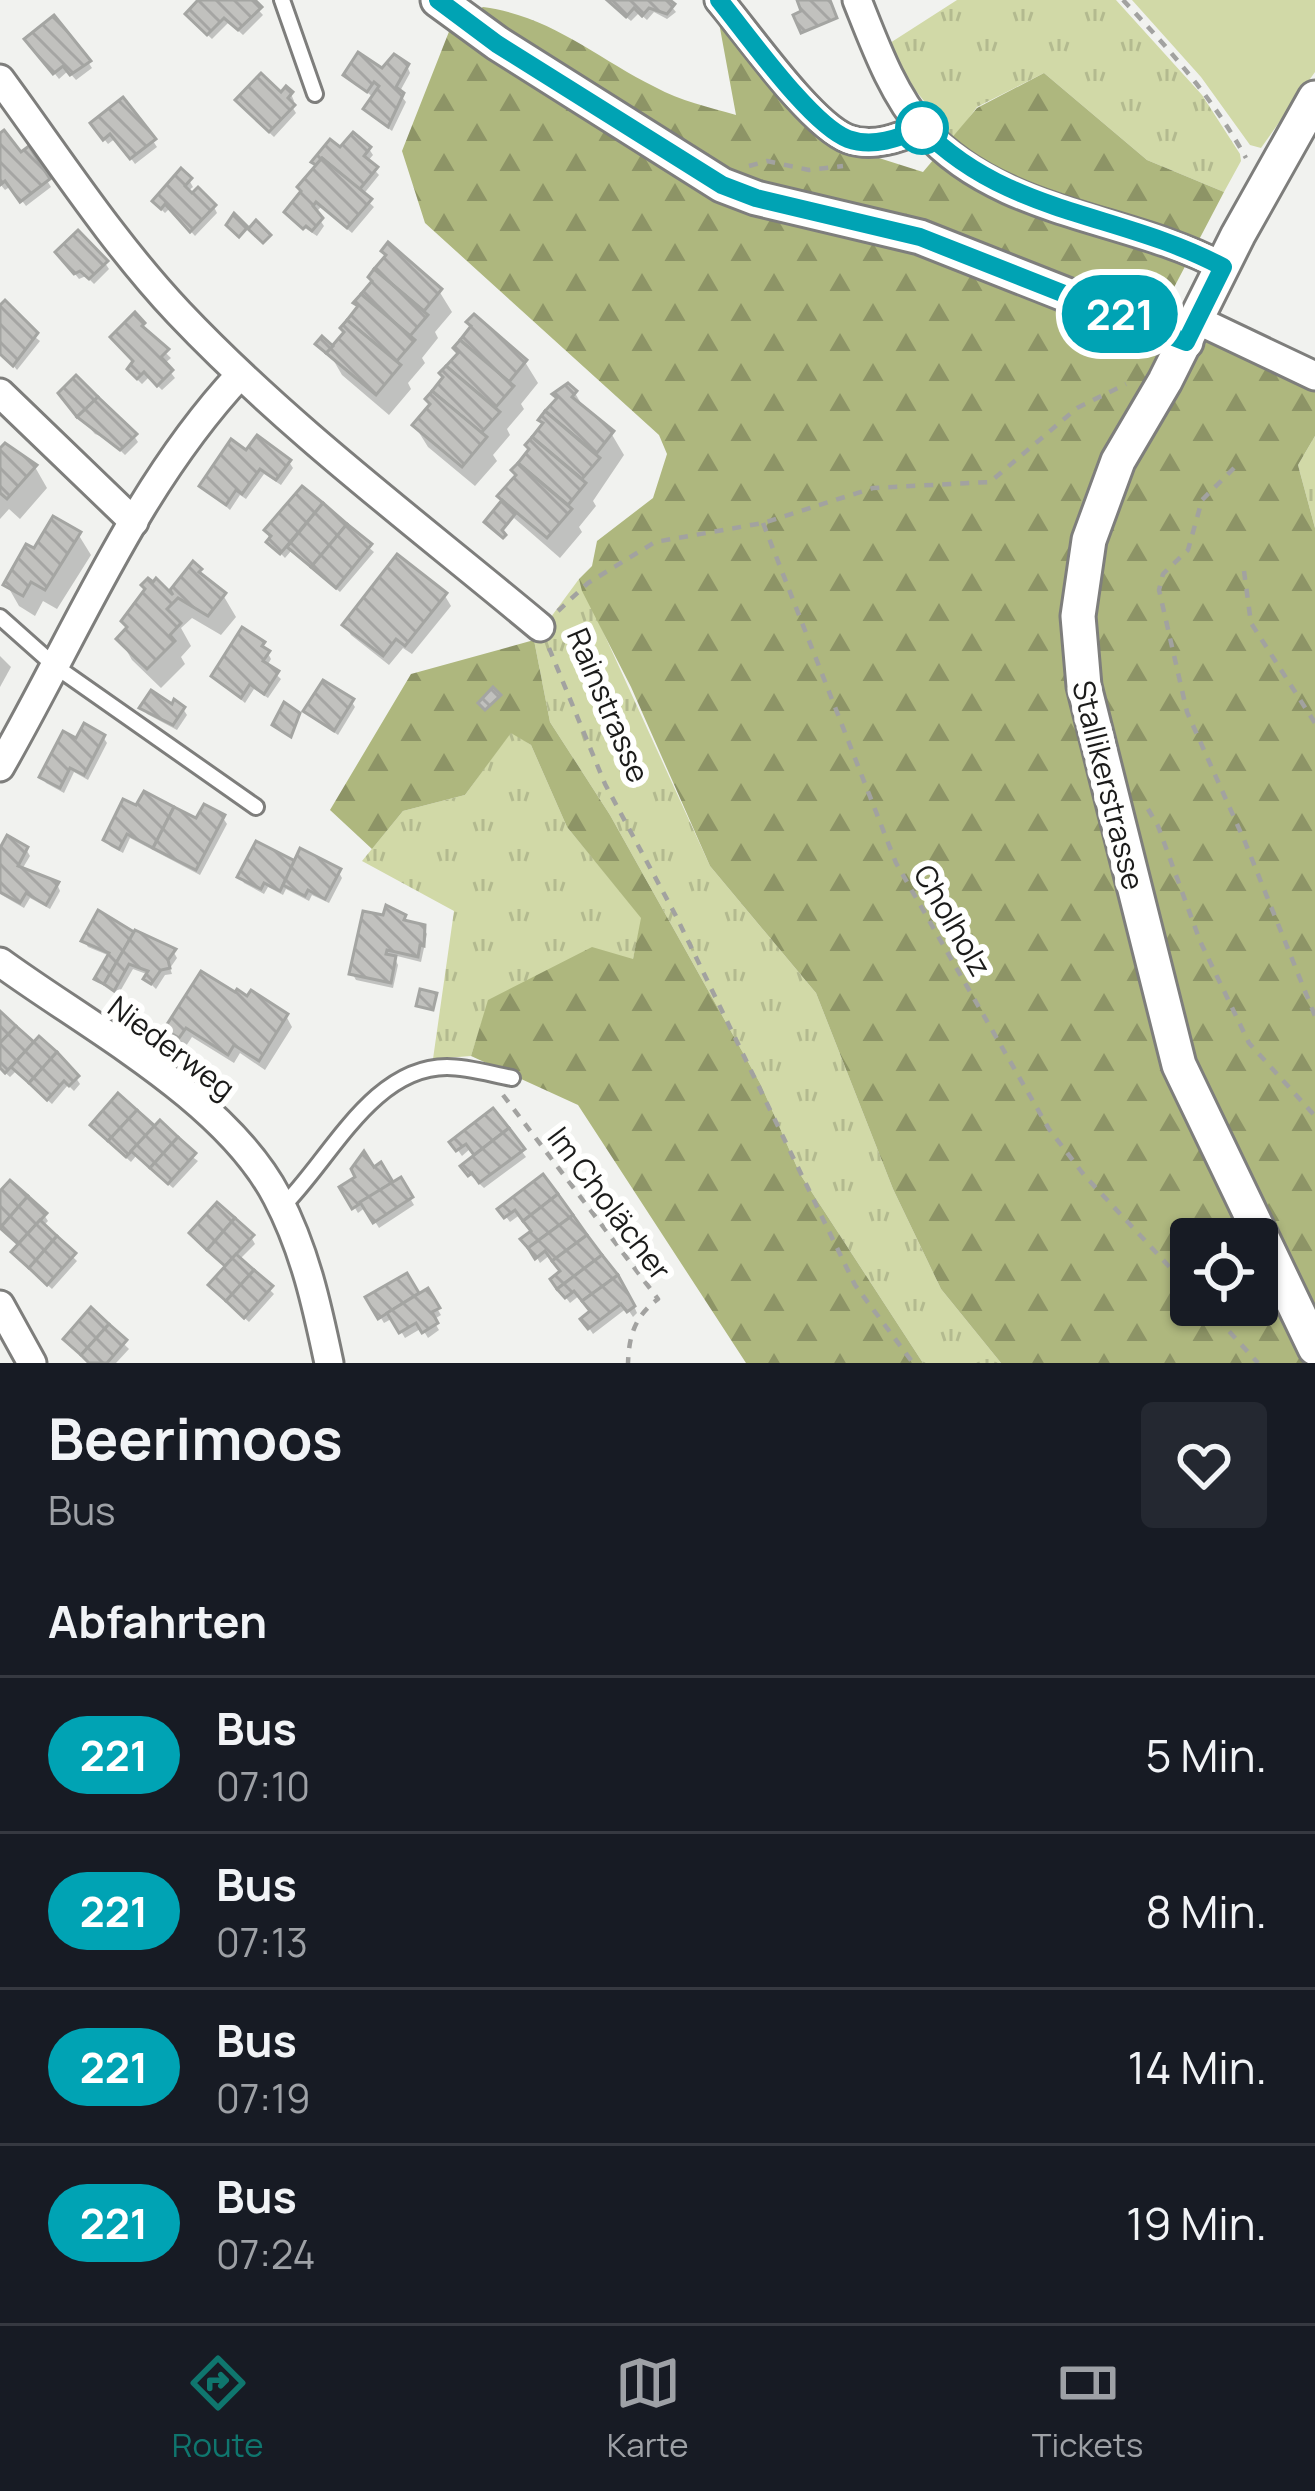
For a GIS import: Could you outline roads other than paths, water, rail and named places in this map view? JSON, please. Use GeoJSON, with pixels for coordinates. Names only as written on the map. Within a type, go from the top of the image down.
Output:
{"type":"FeatureCollection","features":[{"type":"Feature","properties":{"kind":"street"},"geometry":{"type":"LineString","coordinates":[[438,0],[497,44],[722,185],[756,198],[920,237],[1315,376]]}},
{"type":"Feature","properties":{"kind":"street"},"geometry":{"type":"LineString","coordinates":[[719,0],[808,107],[845,138],[886,141],[922,128]]}},
{"type":"Feature","properties":{"kind":"street"},"geometry":{"type":"LineString","coordinates":[[857,0],[890,79],[922,128],[966,168],[1004,188],[1190,249],[1223,267]]}},
{"type":"Feature","properties":{"kind":"street","name":"Rainstrasse"},"geometry":{"type":"LineString","coordinates":[[0,80],[136,264],[240,375],[540,627]]}},
{"type":"Feature","properties":{"kind":"street","name":"Stallikerstrasse"},"geometry":{"type":"LineString","coordinates":[[1315,98],[1118,460],[1089,540],[1078,616],[1081,668],[1179,1065],[1315,1348]]}},
{"type":"Feature","properties":{"kind":"street"},"geometry":{"type":"LineString","coordinates":[[0,767],[134,522],[208,409],[240,375]]}},
{"type":"Feature","properties":{"kind":"street"},"geometry":{"type":"LineString","coordinates":[[0,393],[134,522]]}},
{"type":"Feature","properties":{"kind":"street","name":"Niederweg"},"geometry":{"type":"LineString","coordinates":[[0,962],[216,1119],[250,1154],[300,1244],[329,1363]]}},
{"type":"Feature","properties":{"kind":"street"},"geometry":{"type":"LineString","coordinates":[[0,1305],[32,1363]]}},
{"type":"Feature","properties":{"kind":"lane"},"geometry":{"type":"LineString","coordinates":[[282,0],[315,94]]}},
{"type":"Feature","properties":{"kind":"lane"},"geometry":{"type":"LineString","coordinates":[[0,617],[55,666],[256,807]]}},
{"type":"Feature","properties":{"kind":"lane"},"geometry":{"type":"LineString","coordinates":[[282,1207],[368,1106],[407,1076],[449,1067],[512,1078]]}}]}
